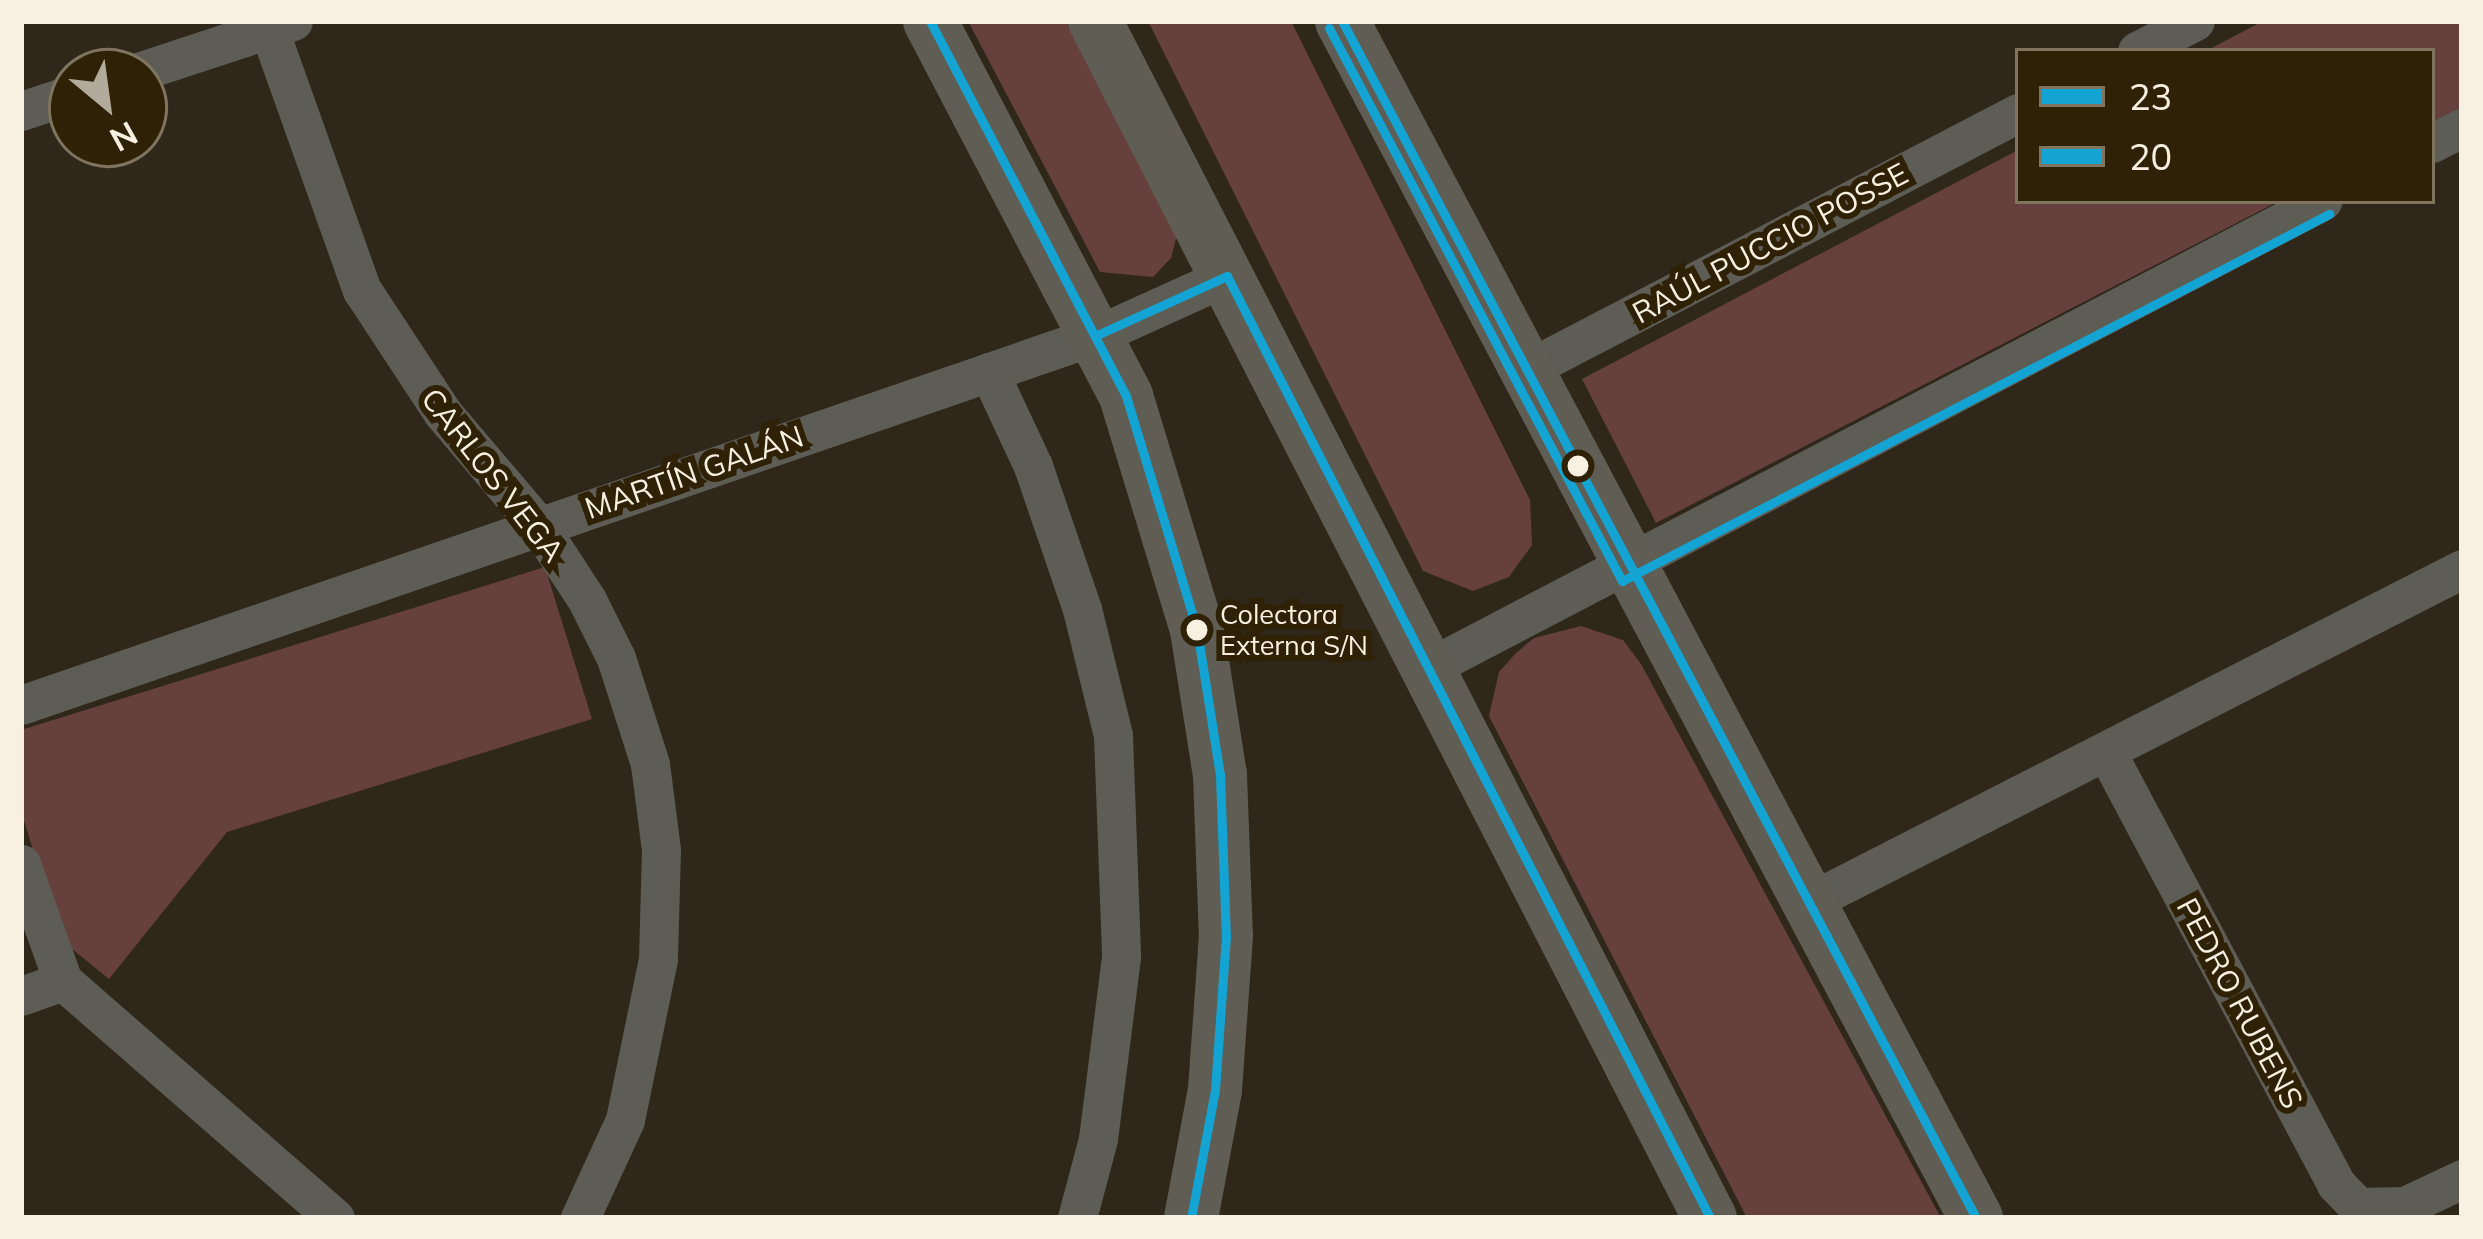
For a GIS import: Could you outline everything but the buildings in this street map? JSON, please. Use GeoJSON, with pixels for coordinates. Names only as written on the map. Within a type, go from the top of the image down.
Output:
{"type":"FeatureCollection","features":[{"type":"Feature","properties":{"kind":"main road"},"geometry":{"type":"LineString","coordinates":[[930,21],[1097,334],[1175,543],[1220,776],[1223,1012],[1191,1218]]}},
{"type":"Feature","properties":{"kind":"main road"},"geometry":{"type":"LineString","coordinates":[[1095,21],[1710,1218]]}},
{"type":"Feature","properties":{"kind":"main road"},"geometry":{"type":"LineString","coordinates":[[1342,21],[1522,372],[1976,1218]]}},
{"type":"Feature","properties":{"kind":"main road"},"geometry":{"type":"LineString","coordinates":[[1898,1075],[2006,1218]]}},
{"type":"Feature","properties":{"kind":"street"},"geometry":{"type":"LineString","coordinates":[[2143,48],[2195,21]]}},
{"type":"Feature","properties":{"kind":"street"},"geometry":{"type":"LineString","coordinates":[[168,62],[276,24]]}},
{"type":"Feature","properties":{"kind":"street","name":"CARLOS VEGA"},"geometry":{"type":"LineString","coordinates":[[276,24],[362,290],[442,412],[538,525],[616,658],[650,764],[662,850],[658,959],[643,1053],[625,1120],[580,1218]]}},
{"type":"Feature","properties":{"kind":"street","name":"RAÚL PUCCIO POSSE"},"geometry":{"type":"LineString","coordinates":[[1522,372],[2015,115]]}},
{"type":"Feature","properties":{"kind":"street"},"geometry":{"type":"LineString","coordinates":[[2435,142],[2462,128]]}},
{"type":"Feature","properties":{"kind":"street"},"geometry":{"type":"LineString","coordinates":[[1428,668],[2316,204]]}},
{"type":"Feature","properties":{"kind":"street","name":"MARTÍN GALÁN"},"geometry":{"type":"LineString","coordinates":[[21,705],[1097,334],[1227,276]]}},
{"type":"Feature","properties":{"kind":"street"},"geometry":{"type":"LineString","coordinates":[[989,372],[1033,466],[1082,609],[1113,735],[1121,957],[1098,1139],[1077,1218]]}},
{"type":"Feature","properties":{"kind":"street"},"geometry":{"type":"LineString","coordinates":[[1807,903],[2462,569]]}},
{"type":"Feature","properties":{"kind":"street","name":"PEDRO RUBENS"},"geometry":{"type":"LineString","coordinates":[[2107,754],[2336,1184],[2358,1207],[2404,1206],[2462,1178]]}},
{"type":"Feature","properties":{"kind":"street"},"geometry":{"type":"LineString","coordinates":[[21,864],[63,981],[335,1218]]}},
{"type":"Feature","properties":{"kind":"street"},"geometry":{"type":"LineString","coordinates":[[21,996],[63,981]]}},
{"type":"Feature","properties":{"kind":"shaded area"},"geometry":{"type":"Polygon","coordinates":[[[968,21],[1066,21],[1177,235],[1171,258],[1153,277],[1100,272],[968,21]]]}},
{"type":"Feature","properties":{"kind":"shaded area"},"geometry":{"type":"Polygon","coordinates":[[[1148,21],[1291,21],[1530,500],[1532,545],[1509,577],[1473,591],[1423,571],[1148,21]]]}},
{"type":"Feature","properties":{"kind":"shaded area"},"geometry":{"type":"Polygon","coordinates":[[[2263,21],[2462,21],[2462,107],[2435,120],[2435,48],[2212,48],[2263,21]]]}},
{"type":"Feature","properties":{"kind":"shaded area"},"geometry":{"type":"Polygon","coordinates":[[[2015,152],[2015,204],[2273,204],[1656,523],[1582,379],[2015,152]]]}},
{"type":"Feature","properties":{"kind":"shaded area"},"geometry":{"type":"Polygon","coordinates":[[[545,567],[592,719],[227,832],[109,979],[61,940],[21,811],[21,730],[545,567]]]}},
{"type":"Feature","properties":{"kind":"shaded area"},"geometry":{"type":"Polygon","coordinates":[[[1581,626],[1623,640],[1641,664],[1941,1218],[1747,1218],[1489,716],[1499,672],[1516,653],[1534,638],[1581,626]]]}},
{"type":"Feature","properties":{"kind":"transit line","name":"23"},"geometry":{"type":"LineString","coordinates":[[930,21],[1126,396],[1197,630],[1220,775],[1226,936],[1215,1090],[1191,1218]]}},
{"type":"Feature","properties":{"kind":"transit line","name":"23"},"geometry":{"type":"LineString","coordinates":[[1342,21],[1976,1218]]}},
{"type":"Feature","properties":{"kind":"transit line","name":"20"},"geometry":{"type":"LineString","coordinates":[[1329,28],[1622,581],[2329,214]]}},
{"type":"Feature","properties":{"kind":"transit line","name":"23"},"geometry":{"type":"LineString","coordinates":[[1097,335],[1227,276],[1710,1218]]}},
{"type":"Feature","properties":{"kind":"place","name":"Colectora Externa S/N"},"geometry":{"type":"Point","coordinates":[1197,630]}}]}
